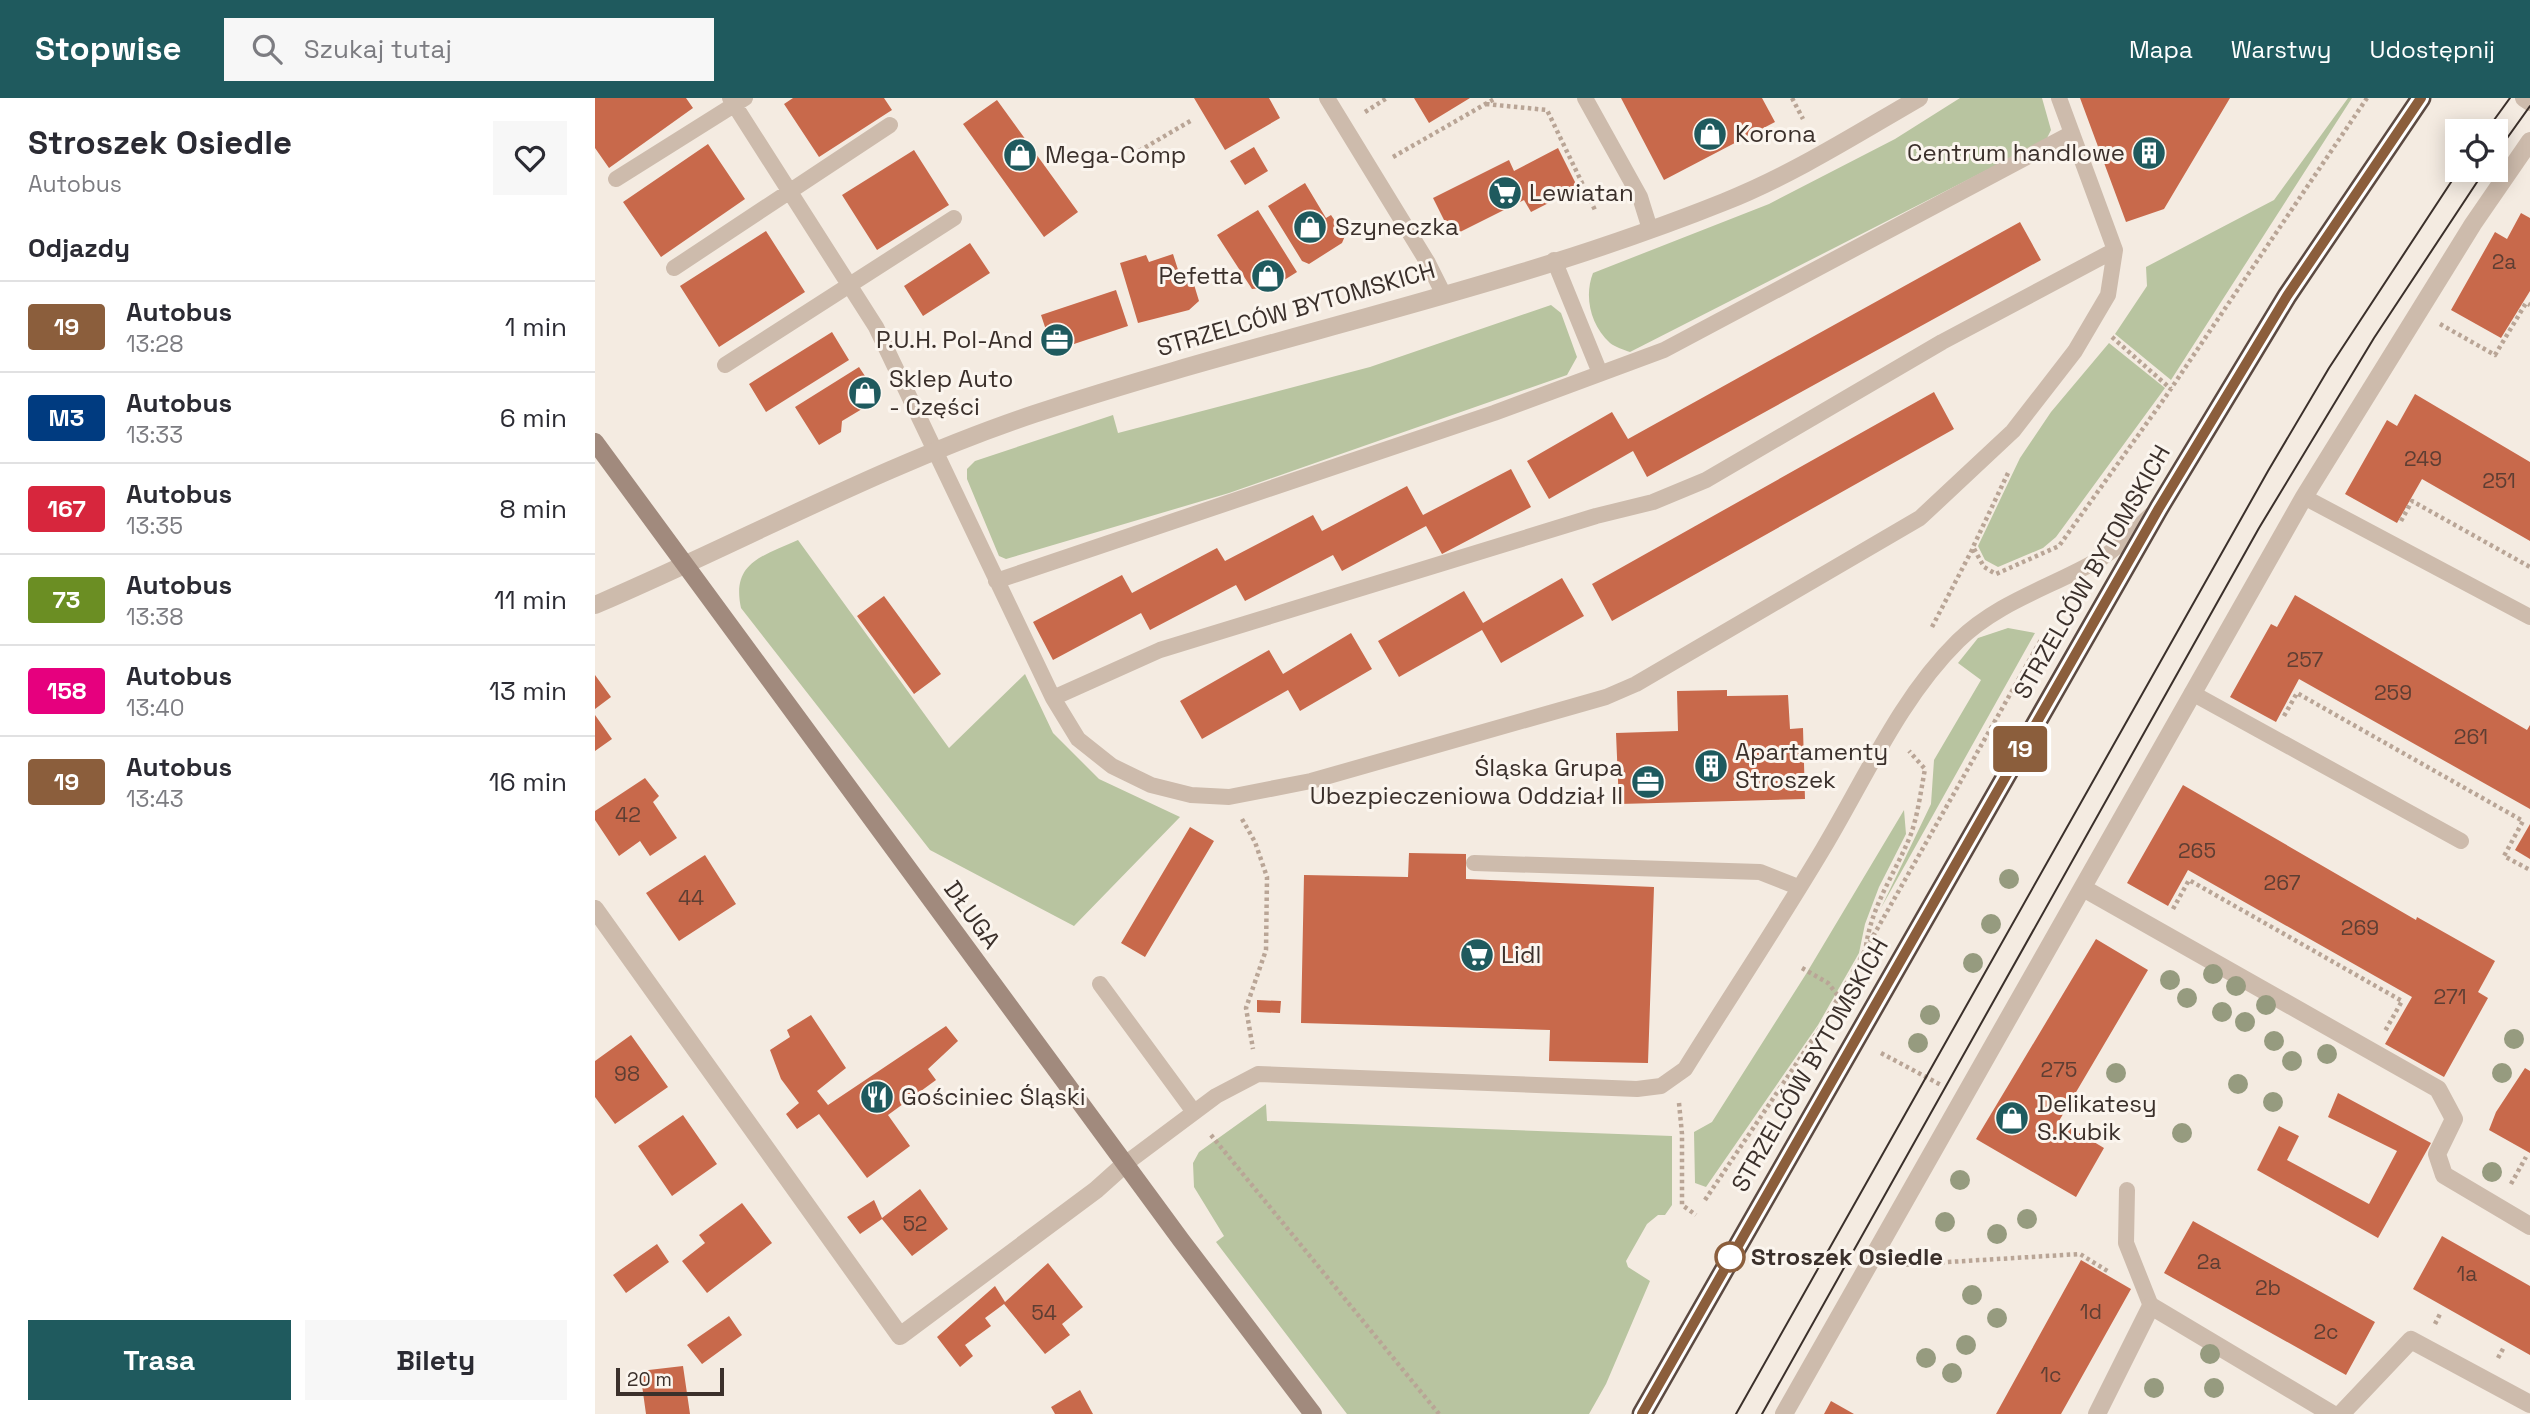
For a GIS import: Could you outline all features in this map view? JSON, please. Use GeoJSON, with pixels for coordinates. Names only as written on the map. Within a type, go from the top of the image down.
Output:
{"type":"FeatureCollection","features":[{"type":"Feature","properties":{"kind":"highway","name":"STRZELCÓW BYTOMSKICH"},"geometry":{"type":"LineString","coordinates":[[1642,1414],[2159,508],[2287,296],[2421,98]]}},
{"type":"Feature","properties":{"kind":"street","name":"STRZELCÓW BYTOMSKICH"},"geometry":{"type":"LineString","coordinates":[[595,605],[933,452],[1033,414],[1554,260],[1727,201],[1812,160],[1919,98]]}},
{"type":"Feature","properties":{"kind":"street"},"geometry":{"type":"LineString","coordinates":[[2524,98],[2530,102]]}},
{"type":"Feature","properties":{"kind":"street"},"geometry":{"type":"LineString","coordinates":[[1784,1414],[2304,497],[2473,224],[2530,141]]}},
{"type":"Feature","properties":{"kind":"street","name":"DŁUGA"},"geometry":{"type":"LineString","coordinates":[[595,442],[1125,1164],[1313,1414]]}},
{"type":"Feature","properties":{"kind":"street"},"geometry":{"type":"LineString","coordinates":[[2083,888],[2438,1089],[2454,1119],[2437,1154],[2444,1175],[2530,1226]]}},
{"type":"Feature","properties":{"kind":"street"},"geometry":{"type":"LineString","coordinates":[[595,909],[900,1336],[1096,1190],[1125,1164]]}},
{"type":"Feature","properties":{"kind":"street"},"geometry":{"type":"LineString","coordinates":[[2097,1414],[2151,1306],[2332,1414]]}},
{"type":"Feature","properties":{"kind":"street"},"geometry":{"type":"LineString","coordinates":[[2341,1414],[2411,1340],[2530,1404]]}},
{"type":"Feature","properties":{"kind":"lane"},"geometry":{"type":"LineString","coordinates":[[1327,98],[1428,262],[1443,293]]}},
{"type":"Feature","properties":{"kind":"lane"},"geometry":{"type":"LineString","coordinates":[[1585,98],[1640,197],[1650,229]]}},
{"type":"Feature","properties":{"kind":"lane"},"geometry":{"type":"LineString","coordinates":[[616,179],[737,100],[790,192],[876,327],[933,452],[1053,698],[1079,738],[1112,766],[1164,788],[1191,795],[1229,797],[1311,781],[1606,697],[1636,684],[1920,518],[2013,431],[2075,351],[2108,295],[2115,250],[2059,98]]}},
{"type":"Feature","properties":{"kind":"lane"},"geometry":{"type":"LineString","coordinates":[[674,268],[890,125]]}},
{"type":"Feature","properties":{"kind":"lane"},"geometry":{"type":"LineString","coordinates":[[996,581],[1494,413],[1664,350],[2072,133]]}},
{"type":"Feature","properties":{"kind":"lane"},"geometry":{"type":"LineString","coordinates":[[725,365],[954,218]]}},
{"type":"Feature","properties":{"kind":"lane"},"geometry":{"type":"LineString","coordinates":[[1053,698],[1160,650],[1595,516],[1653,502],[1695,485],[1943,342],[2115,250]]}},
{"type":"Feature","properties":{"kind":"lane"},"geometry":{"type":"LineString","coordinates":[[1554,260],[1601,373]]}},
{"type":"Feature","properties":{"kind":"lane"},"geometry":{"type":"LineString","coordinates":[[2304,497],[2530,617]]}},
{"type":"Feature","properties":{"kind":"lane"},"geometry":{"type":"LineString","coordinates":[[1125,1164],[1194,1112],[1239,1082],[1258,1074],[1637,1089],[1661,1086],[1685,1069],[1936,664],[1960,639],[2022,595],[2052,584],[2103,558],[2159,508]]}},
{"type":"Feature","properties":{"kind":"lane"},"geometry":{"type":"LineString","coordinates":[[2192,693],[2461,841]]}},
{"type":"Feature","properties":{"kind":"lane"},"geometry":{"type":"LineString","coordinates":[[1474,863],[1760,872],[1798,887]]}},
{"type":"Feature","properties":{"kind":"lane"},"geometry":{"type":"LineString","coordinates":[[1100,984],[1194,1112]]}},
{"type":"Feature","properties":{"kind":"lane"},"geometry":{"type":"LineString","coordinates":[[2127,1190],[2126,1244],[2151,1306]]}},
{"type":"Feature","properties":{"kind":"path"},"geometry":{"type":"LineString","coordinates":[[1371,170],[1496,98]]}},
{"type":"Feature","properties":{"kind":"path"},"geometry":{"type":"LineString","coordinates":[[1792,98],[1803,119]]}},
{"type":"Feature","properties":{"kind":"path"},"geometry":{"type":"LineString","coordinates":[[1973,547],[1985,567],[1996,574],[2059,546],[2171,388],[2367,98]]}},
{"type":"Feature","properties":{"kind":"path"},"geometry":{"type":"LineString","coordinates":[[1486,104],[1547,110],[1595,210]]}},
{"type":"Feature","properties":{"kind":"path"},"geometry":{"type":"LineString","coordinates":[[1139,151],[1192,120]]}},
{"type":"Feature","properties":{"kind":"path"},"geometry":{"type":"LineString","coordinates":[[2436,322],[2495,355],[2526,303],[2530,306]]}},
{"type":"Feature","properties":{"kind":"path"},"geometry":{"type":"LineString","coordinates":[[2101,347],[2110,336],[2171,388]]}},
{"type":"Feature","properties":{"kind":"path"},"geometry":{"type":"LineString","coordinates":[[1926,639],[2010,470]]}},
{"type":"Feature","properties":{"kind":"path"},"geometry":{"type":"LineString","coordinates":[[2397,529],[2412,501],[2530,567]]}},
{"type":"Feature","properties":{"kind":"path"},"geometry":{"type":"LineString","coordinates":[[2278,728],[2297,693],[2523,821],[2504,856],[2530,870]]}},
{"type":"Feature","properties":{"kind":"path"},"geometry":{"type":"LineString","coordinates":[[1866,948],[1869,925],[1880,894],[1911,833],[1925,769],[1906,747],[1889,736]]}},
{"type":"Feature","properties":{"kind":"path"},"geometry":{"type":"LineString","coordinates":[[1229,797],[1255,842],[1267,877],[1266,950],[1246,1008],[1258,1074]]}},
{"type":"Feature","properties":{"kind":"path"},"geometry":{"type":"LineString","coordinates":[[2170,913],[2189,880],[2402,1001],[2384,1033]]}},
{"type":"Feature","properties":{"kind":"path"},"geometry":{"type":"LineString","coordinates":[[1802,968],[1828,983],[1839,997]]}},
{"type":"Feature","properties":{"kind":"path"},"geometry":{"type":"LineString","coordinates":[[1705,1200],[1825,1021]]}},
{"type":"Feature","properties":{"kind":"path"},"geometry":{"type":"LineString","coordinates":[[1682,1134],[1682,1205],[1696,1215]]}},
{"type":"Feature","properties":{"kind":"path"},"geometry":{"type":"LineString","coordinates":[[1211,1135],[1439,1414]]}},
{"type":"Feature","properties":{"kind":"path"},"geometry":{"type":"LineString","coordinates":[[1897,1265],[2080,1254],[2111,1274]]}},
{"type":"Feature","properties":{"kind":"green space"},"geometry":{"type":"Polygon","coordinates":[[[1960,98],[2042,98],[2051,130],[2046,140],[1630,352],[1610,343],[1603,336],[1593,319],[1589,301],[1593,273],[1769,204],[1895,139],[1960,98]]]}},
{"type":"Feature","properties":{"kind":"green space"},"geometry":{"type":"Polygon","coordinates":[[[2348,98],[2352,98],[2171,380],[2115,334],[2147,286],[2146,267],[2274,200],[2348,98]]]}},
{"type":"Feature","properties":{"kind":"green space"},"geometry":{"type":"Polygon","coordinates":[[[1551,305],[1561,313],[1577,357],[1567,375],[1229,493],[1006,559],[999,556],[967,479],[967,469],[975,461],[1113,415],[1118,433],[1370,367],[1551,305]]]}},
{"type":"Feature","properties":{"kind":"green space"},"geometry":{"type":"Polygon","coordinates":[[[2109,343],[2165,388],[2056,537],[2043,548],[1998,567],[1985,560],[1978,546],[2020,458],[2051,412],[2109,343]]]}},
{"type":"Feature","properties":{"kind":"green space"},"geometry":{"type":"Polygon","coordinates":[[[798,540],[949,748],[1025,674],[1053,733],[1099,779],[1180,817],[1074,926],[930,850],[741,608],[739,593],[745,570],[762,556],[798,540]]]}},
{"type":"Feature","properties":{"kind":"green space"},"geometry":{"type":"Polygon","coordinates":[[[2008,628],[2035,633],[1881,908],[1931,804],[1934,760],[1981,680],[1958,663],[1978,638],[2008,628]]]}},
{"type":"Feature","properties":{"kind":"green space"},"geometry":{"type":"Polygon","coordinates":[[[1904,810],[1906,834],[1879,887],[1865,924],[1859,953],[1818,1025],[1706,1187],[1695,1183],[1694,1132],[1712,1122],[1806,974],[1904,810]]]}},
{"type":"Feature","properties":{"kind":"green space"},"geometry":{"type":"Polygon","coordinates":[[[1266,1104],[1267,1121],[1672,1136],[1672,1205],[1665,1215],[1658,1215],[1647,1224],[1626,1261],[1628,1267],[1650,1281],[1606,1384],[1589,1414],[1347,1414],[1216,1242],[1224,1236],[1194,1187],[1193,1163],[1199,1152],[1266,1104]]]}},
{"type":"Feature","properties":{"kind":"building"},"geometry":{"type":"Polygon","coordinates":[[[595,98],[686,98],[693,108],[609,168],[595,148],[595,98]]]}},
{"type":"Feature","properties":{"kind":"building"},"geometry":{"type":"Polygon","coordinates":[[[793,98],[884,98],[892,110],[819,157],[784,104],[793,98]]]}},
{"type":"Feature","properties":{"kind":"building"},"geometry":{"type":"Polygon","coordinates":[[[1194,98],[1269,98],[1280,118],[1225,150],[1194,98]]]}},
{"type":"Feature","properties":{"kind":"building"},"geometry":{"type":"Polygon","coordinates":[[[1414,98],[1470,98],[1429,123],[1414,98]]]}},
{"type":"Feature","properties":{"kind":"building"},"geometry":{"type":"Polygon","coordinates":[[[1621,98],[1762,98],[1775,122],[1664,180],[1621,98]]]}},
{"type":"Feature","properties":{"kind":"building","name":"Centrum handlowe"},"geometry":{"type":"Polygon","coordinates":[[[2080,98],[2230,98],[2164,209],[2126,222],[2080,98]]]}},
{"type":"Feature","properties":{"kind":"building"},"geometry":{"type":"Polygon","coordinates":[[[997,100],[1078,212],[1044,237],[963,124],[997,100]]]}},
{"type":"Feature","properties":{"kind":"building"},"geometry":{"type":"Polygon","coordinates":[[[708,144],[745,199],[661,257],[623,202],[708,144]]]}},
{"type":"Feature","properties":{"kind":"building"},"geometry":{"type":"Polygon","coordinates":[[[1254,147],[1268,171],[1245,185],[1230,161],[1254,147]]]}},
{"type":"Feature","properties":{"kind":"building","name":"Lewiatan"},"geometry":{"type":"Polygon","coordinates":[[[1558,148],[1578,188],[1531,212],[1524,200],[1452,236],[1433,198],[1509,160],[1514,171],[1558,148]]]}},
{"type":"Feature","properties":{"kind":"building"},"geometry":{"type":"Polygon","coordinates":[[[914,150],[949,205],[877,250],[842,195],[914,150]]]}},
{"type":"Feature","properties":{"kind":"building","name":"Szyneczka"},"geometry":{"type":"Polygon","coordinates":[[[1305,183],[1326,218],[1331,215],[1345,236],[1342,243],[1309,264],[1302,261],[1268,206],[1305,183]]]}},
{"type":"Feature","properties":{"kind":"building"},"geometry":{"type":"Polygon","coordinates":[[[1258,210],[1297,272],[1273,287],[1252,289],[1217,235],[1258,210]]]}},
{"type":"Feature","properties":{"kind":"building"},"geometry":{"type":"Polygon","coordinates":[[[2521,213],[2530,218],[2530,291],[2501,338],[2451,310],[2495,232],[2507,239],[2521,213]]]}},
{"type":"Feature","properties":{"kind":"building"},"geometry":{"type":"Polygon","coordinates":[[[2020,222],[2041,260],[1647,477],[1633,451],[1549,499],[1527,461],[1612,412],[1628,439],[2020,222]]]}},
{"type":"Feature","properties":{"kind":"building"},"geometry":{"type":"Polygon","coordinates":[[[766,231],[805,292],[719,347],[680,286],[766,231]]]}},
{"type":"Feature","properties":{"kind":"building"},"geometry":{"type":"Polygon","coordinates":[[[970,243],[990,273],[923,316],[904,286],[970,243]]]}},
{"type":"Feature","properties":{"kind":"building"},"geometry":{"type":"Polygon","coordinates":[[[1173,254],[1180,276],[1192,278],[1199,301],[1189,310],[1138,323],[1120,263],[1146,255],[1149,262],[1173,254]]]}},
{"type":"Feature","properties":{"kind":"building"},"geometry":{"type":"Polygon","coordinates":[[[1116,290],[1128,326],[1053,351],[1041,315],[1116,290]]]}},
{"type":"Feature","properties":{"kind":"building"},"geometry":{"type":"Polygon","coordinates":[[[832,332],[849,360],[766,412],[749,384],[832,332]]]}},
{"type":"Feature","properties":{"kind":"building"},"geometry":{"type":"Polygon","coordinates":[[[859,367],[875,391],[872,403],[842,421],[841,432],[819,445],[795,407],[859,367]]]}},
{"type":"Feature","properties":{"kind":"building"},"geometry":{"type":"Polygon","coordinates":[[[1934,392],[1954,429],[1612,621],[1592,584],[1934,392]]]}},
{"type":"Feature","properties":{"kind":"building"},"geometry":{"type":"Polygon","coordinates":[[[2415,394],[2530,462],[2530,541],[2422,479],[2397,523],[2345,494],[2387,420],[2397,426],[2415,394]]]}},
{"type":"Feature","properties":{"kind":"building"},"geometry":{"type":"Polygon","coordinates":[[[1511,469],[1531,507],[1442,554],[1426,526],[1342,571],[1333,555],[1245,601],[1236,585],[1150,630],[1141,613],[1053,660],[1033,622],[1122,575],[1132,593],[1217,548],[1225,561],[1313,515],[1322,531],[1407,486],[1423,515],[1511,469]]]}},
{"type":"Feature","properties":{"kind":"building"},"geometry":{"type":"Polygon","coordinates":[[[1562,578],[1584,616],[1501,663],[1482,630],[1399,677],[1378,641],[1464,591],[1483,623],[1562,578]]]}},
{"type":"Feature","properties":{"kind":"building"},"geometry":{"type":"Polygon","coordinates":[[[2295,595],[2527,730],[2530,725],[2530,809],[2299,679],[2276,722],[2230,697],[2271,624],[2277,627],[2295,595]]]}},
{"type":"Feature","properties":{"kind":"building"},"geometry":{"type":"Polygon","coordinates":[[[884,596],[941,674],[914,694],[857,616],[884,596]]]}},
{"type":"Feature","properties":{"kind":"building"},"geometry":{"type":"Polygon","coordinates":[[[1351,633],[1372,669],[1300,711],[1288,690],[1202,739],[1180,701],[1269,650],[1283,674],[1351,633]]]}},
{"type":"Feature","properties":{"kind":"building"},"geometry":{"type":"Polygon","coordinates":[[[595,675],[611,697],[595,709],[595,675]]]}},
{"type":"Feature","properties":{"kind":"building","name":"Apartamenty Stroszek"},"geometry":{"type":"Polygon","coordinates":[[[1727,690],[1727,696],[1788,695],[1790,729],[1803,728],[1805,799],[1619,804],[1616,733],[1678,731],[1677,691],[1727,690]]]}},
{"type":"Feature","properties":{"kind":"building"},"geometry":{"type":"Polygon","coordinates":[[[595,715],[612,739],[595,751],[595,715]]]}},
{"type":"Feature","properties":{"kind":"building"},"geometry":{"type":"Polygon","coordinates":[[[645,778],[659,796],[653,802],[677,838],[650,856],[640,841],[619,856],[595,820],[595,811],[645,778]]]}},
{"type":"Feature","properties":{"kind":"building"},"geometry":{"type":"Polygon","coordinates":[[[2183,785],[2416,920],[2417,917],[2495,961],[2478,992],[2488,998],[2444,1077],[2385,1044],[2412,997],[2188,870],[2168,906],[2127,883],[2183,785]]]}},
{"type":"Feature","properties":{"kind":"building"},"geometry":{"type":"Polygon","coordinates":[[[2530,824],[2530,859],[2515,850],[2530,824]]]}},
{"type":"Feature","properties":{"kind":"building"},"geometry":{"type":"Polygon","coordinates":[[[1190,827],[1214,841],[1145,957],[1121,943],[1190,827]]]}},
{"type":"Feature","properties":{"kind":"building","name":"Lidl"},"geometry":{"type":"Polygon","coordinates":[[[1409,853],[1466,854],[1466,879],[1654,887],[1648,1063],[1549,1061],[1550,1030],[1301,1023],[1304,875],[1408,877],[1409,853]]]}},
{"type":"Feature","properties":{"kind":"building"},"geometry":{"type":"Polygon","coordinates":[[[705,855],[736,904],[679,941],[646,893],[705,855]]]}},
{"type":"Feature","properties":{"kind":"building"},"geometry":{"type":"Polygon","coordinates":[[[2096,939],[2148,970],[2059,1121],[2104,1148],[2076,1197],[1976,1139],[2096,939]]]}},
{"type":"Feature","properties":{"kind":"building"},"geometry":{"type":"Polygon","coordinates":[[[1257,1000],[1281,1001],[1280,1013],[1257,1012],[1257,1000]]]}},
{"type":"Feature","properties":{"kind":"building","name":"Gościniec Śląski"},"geometry":{"type":"Polygon","coordinates":[[[811,1015],[846,1068],[817,1091],[828,1105],[946,1026],[958,1041],[928,1069],[936,1080],[888,1115],[910,1146],[867,1178],[819,1114],[797,1129],[786,1114],[799,1103],[781,1079],[770,1050],[790,1037],[787,1030],[811,1015]]]}},
{"type":"Feature","properties":{"kind":"building"},"geometry":{"type":"Polygon","coordinates":[[[631,1035],[668,1087],[615,1124],[595,1097],[595,1061],[631,1035]]]}},
{"type":"Feature","properties":{"kind":"building"},"geometry":{"type":"Polygon","coordinates":[[[2525,1068],[2530,1071],[2530,1153],[2489,1130],[2496,1112],[2525,1068]]]}},
{"type":"Feature","properties":{"kind":"building"},"geometry":{"type":"Polygon","coordinates":[[[2338,1093],[2431,1143],[2378,1238],[2257,1170],[2279,1126],[2299,1136],[2287,1160],[2369,1204],[2397,1151],[2328,1117],[2338,1093]]]}},
{"type":"Feature","properties":{"kind":"building"},"geometry":{"type":"Polygon","coordinates":[[[683,1115],[717,1164],[672,1196],[638,1146],[683,1115]]]}},
{"type":"Feature","properties":{"kind":"building"},"geometry":{"type":"Polygon","coordinates":[[[920,1189],[948,1229],[912,1256],[882,1219],[860,1234],[847,1217],[874,1200],[882,1218],[920,1189]]]}},
{"type":"Feature","properties":{"kind":"building"},"geometry":{"type":"Polygon","coordinates":[[[742,1203],[772,1243],[707,1293],[682,1261],[705,1243],[699,1235],[742,1203]]]}},
{"type":"Feature","properties":{"kind":"building"},"geometry":{"type":"Polygon","coordinates":[[[2193,1221],[2375,1322],[2346,1375],[2164,1273],[2193,1221]]]}},
{"type":"Feature","properties":{"kind":"building"},"geometry":{"type":"Polygon","coordinates":[[[2442,1236],[2530,1286],[2530,1355],[2413,1289],[2442,1236]]]}},
{"type":"Feature","properties":{"kind":"building"},"geometry":{"type":"Polygon","coordinates":[[[657,1244],[669,1262],[626,1293],[613,1275],[657,1244]]]}},
{"type":"Feature","properties":{"kind":"building"},"geometry":{"type":"Polygon","coordinates":[[[2081,1260],[2131,1289],[2061,1414],[1996,1414],[2081,1260]]]}},
{"type":"Feature","properties":{"kind":"building"},"geometry":{"type":"Polygon","coordinates":[[[1048,1263],[1083,1307],[1062,1324],[1070,1335],[1045,1354],[1004,1304],[985,1318],[991,1326],[965,1345],[973,1356],[960,1367],[937,1337],[995,1286],[1005,1302],[1048,1263]]]}},
{"type":"Feature","properties":{"kind":"building"},"geometry":{"type":"Polygon","coordinates":[[[729,1316],[742,1335],[702,1364],[687,1345],[729,1316]]]}},
{"type":"Feature","properties":{"kind":"building"},"geometry":{"type":"Polygon","coordinates":[[[683,1366],[690,1414],[646,1414],[640,1371],[683,1366]]]}},
{"type":"Feature","properties":{"kind":"building"},"geometry":{"type":"Polygon","coordinates":[[[1080,1390],[1093,1414],[1055,1414],[1051,1407],[1080,1390]]]}},
{"type":"Feature","properties":{"kind":"building"},"geometry":{"type":"Polygon","coordinates":[[[1831,1401],[1854,1414],[1824,1414],[1831,1401]]]}},
{"type":"Feature","properties":{"kind":"tram line"},"geometry":{"type":"LineString","coordinates":[[2495,119],[2510,98]]}},
{"type":"Feature","properties":{"kind":"tram line"},"geometry":{"type":"LineString","coordinates":[[2508,137],[2530,106]]}},
{"type":"Feature","properties":{"kind":"tram line"},"geometry":{"type":"LineString","coordinates":[[1736,1414],[2268,471],[2329,368],[2451,182]]}},
{"type":"Feature","properties":{"kind":"tram line"},"geometry":{"type":"LineString","coordinates":[[1762,1414],[2259,528],[2374,338],[2477,182]]}},
{"type":"Feature","properties":{"kind":"bus line","name":"19"},"geometry":{"type":"LineString","coordinates":[[1642,1414],[2159,508],[2287,296],[2421,98]]}},
{"type":"Feature","properties":{"kind":"place","name":"Korona"},"geometry":{"type":"Point","coordinates":[1710,134]}},
{"type":"Feature","properties":{"kind":"place","name":"Centrum handlowe"},"geometry":{"type":"Point","coordinates":[2149,153]}},
{"type":"Feature","properties":{"kind":"place","name":"Mega-Comp"},"geometry":{"type":"Point","coordinates":[1020,155]}},
{"type":"Feature","properties":{"kind":"place","name":"Lewiatan"},"geometry":{"type":"Point","coordinates":[1505,193]}},
{"type":"Feature","properties":{"kind":"place","name":"Szyneczka"},"geometry":{"type":"Point","coordinates":[1310,227]}},
{"type":"Feature","properties":{"kind":"place","name":"Pefetta"},"geometry":{"type":"Point","coordinates":[1268,276]}},
{"type":"Feature","properties":{"kind":"place","name":"P.U.H. Pol-And"},"geometry":{"type":"Point","coordinates":[1057,340]}},
{"type":"Feature","properties":{"kind":"place","name":"Sklep Auto - Części"},"geometry":{"type":"Point","coordinates":[865,393]}},
{"type":"Feature","properties":{"kind":"place","name":"Apartamenty Stroszek"},"geometry":{"type":"Point","coordinates":[1711,766]}},
{"type":"Feature","properties":{"kind":"place","name":"Śląska Grupa Ubezpieczeniowa Oddział II"},"geometry":{"type":"Point","coordinates":[1648,782]}},
{"type":"Feature","properties":{"kind":"place","name":"Lidl"},"geometry":{"type":"Point","coordinates":[1477,955]}},
{"type":"Feature","properties":{"kind":"place","name":"Gościniec Śląski"},"geometry":{"type":"Point","coordinates":[877,1097]}},
{"type":"Feature","properties":{"kind":"place","name":"Delikatesy S.Kubik"},"geometry":{"type":"Point","coordinates":[2012,1118]}},
{"type":"Feature","properties":{"kind":"place","name":"Stroszek Osiedle"},"geometry":{"type":"Point","coordinates":[1730,1257]}}]}
